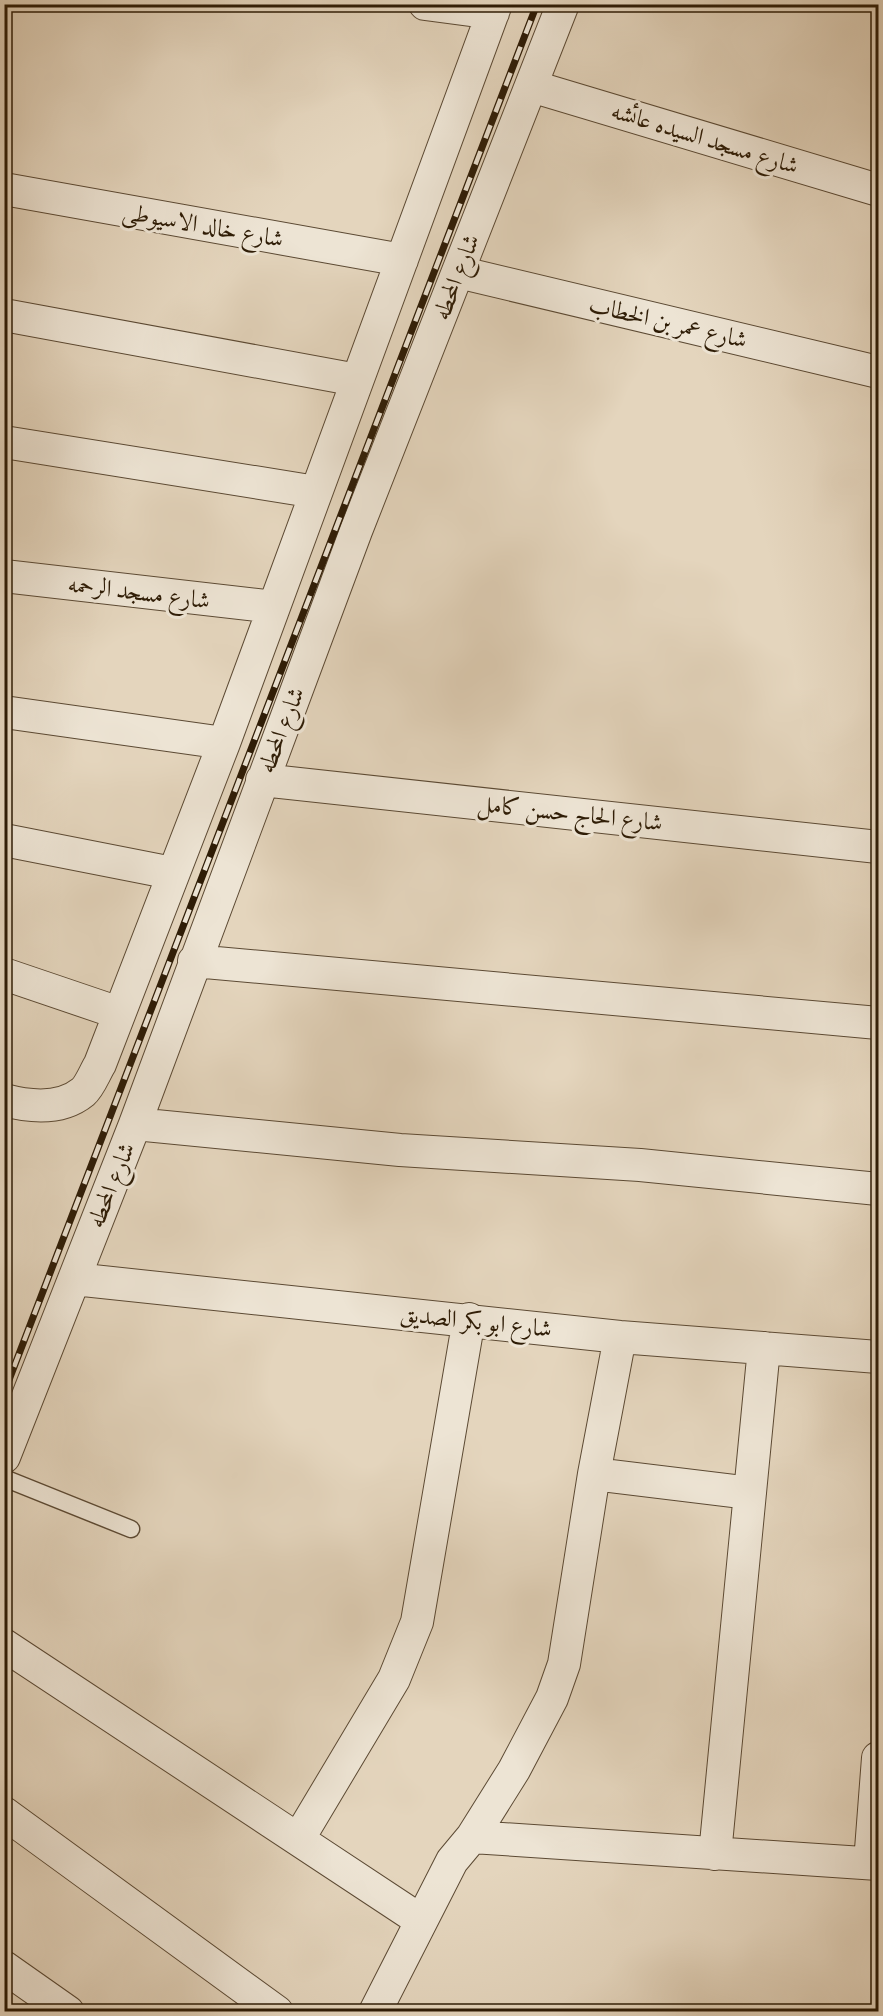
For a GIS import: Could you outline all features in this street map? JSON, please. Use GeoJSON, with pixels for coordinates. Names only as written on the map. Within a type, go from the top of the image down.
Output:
{"type":"FeatureCollection","features":[{"type":"Feature","properties":{"kind":"street"},"geometry":{"type":"LineString","coordinates":[[425,4],[495,9]]}},
{"type":"Feature","properties":{"kind":"street","name":"شارع المحطه"},"geometry":{"type":"LineString","coordinates":[[4,1458],[135,1124],[262,780],[563,4]]}},
{"type":"Feature","properties":{"kind":"street","name":"شارع المحطه"},"geometry":{"type":"LineString","coordinates":[[4,1100],[24,1106],[49,1106],[69,1101],[85,1091],[100,1064],[224,743],[495,9]]}},
{"type":"Feature","properties":{"kind":"street","name":"شارع مسجد السيده عائشه"},"geometry":{"type":"LineString","coordinates":[[531,86],[879,190]]}},
{"type":"Feature","properties":{"kind":"street","name":"شارع خالد الاسيوطى"},"geometry":{"type":"LineString","coordinates":[[4,189],[402,260]]}},
{"type":"Feature","properties":{"kind":"street","name":"شارع عمر بن الخطاب"},"geometry":{"type":"LineString","coordinates":[[458,272],[879,372]]}},
{"type":"Feature","properties":{"kind":"street"},"geometry":{"type":"LineString","coordinates":[[4,315],[357,380]]}},
{"type":"Feature","properties":{"kind":"street"},"geometry":{"type":"LineString","coordinates":[[4,442],[316,492]]}},
{"type":"Feature","properties":{"kind":"street","name":"شارع مسجد الرحمه"},"geometry":{"type":"LineString","coordinates":[[4,576],[274,607]]}},
{"type":"Feature","properties":{"kind":"street"},"geometry":{"type":"LineString","coordinates":[[4,712],[224,743]]}},
{"type":"Feature","properties":{"kind":"street","name":"شارع الحاج حسن كامل"},"geometry":{"type":"LineString","coordinates":[[262,780],[879,847]]}},
{"type":"Feature","properties":{"kind":"street"},"geometry":{"type":"LineString","coordinates":[[4,840],[172,873]]}},
{"type":"Feature","properties":{"kind":"street"},"geometry":{"type":"LineString","coordinates":[[194,961],[879,1023]]}},
{"type":"Feature","properties":{"kind":"street"},"geometry":{"type":"LineString","coordinates":[[4,974],[119,1013]]}},
{"type":"Feature","properties":{"kind":"street"},"geometry":{"type":"LineString","coordinates":[[135,1124],[400,1150],[640,1165],[879,1189]]}},
{"type":"Feature","properties":{"kind":"street","name":"شارع ابو بكر الصديق"},"geometry":{"type":"LineString","coordinates":[[74,1279],[469,1319],[620,1337],[879,1358]]}},
{"type":"Feature","properties":{"kind":"street"},"geometry":{"type":"LineString","coordinates":[[299,1838],[394,1679],[417,1622],[469,1319]]}},
{"type":"Feature","properties":{"kind":"street"},"geometry":{"type":"LineString","coordinates":[[380,2012],[375,2011],[452,1860],[472,1837],[533,1738],[560,1675],[620,1337]]}},
{"type":"Feature","properties":{"kind":"street"},"geometry":{"type":"LineString","coordinates":[[715,1854],[764,1348]]}},
{"type":"Feature","properties":{"kind":"street"},"geometry":{"type":"LineString","coordinates":[[594,1474],[750,1494]]}},
{"type":"Feature","properties":{"kind":"street"},"geometry":{"type":"LineString","coordinates":[[4,1645],[420,1920]]}},
{"type":"Feature","properties":{"kind":"street"},"geometry":{"type":"LineString","coordinates":[[472,1837],[874,1864],[879,1758]]}},
{"type":"Feature","properties":{"kind":"street"},"geometry":{"type":"LineString","coordinates":[[4,1813],[277,2012]]}},
{"type":"Feature","properties":{"kind":"street"},"geometry":{"type":"LineString","coordinates":[[4,1967],[68,2012]]}},
{"type":"Feature","properties":{"kind":"lane"},"geometry":{"type":"LineString","coordinates":[[4,1478],[131,1529]]}},
{"type":"Feature","properties":{"kind":"railway"},"geometry":{"type":"LineString","coordinates":[[4,1393],[537,4]]}}]}
